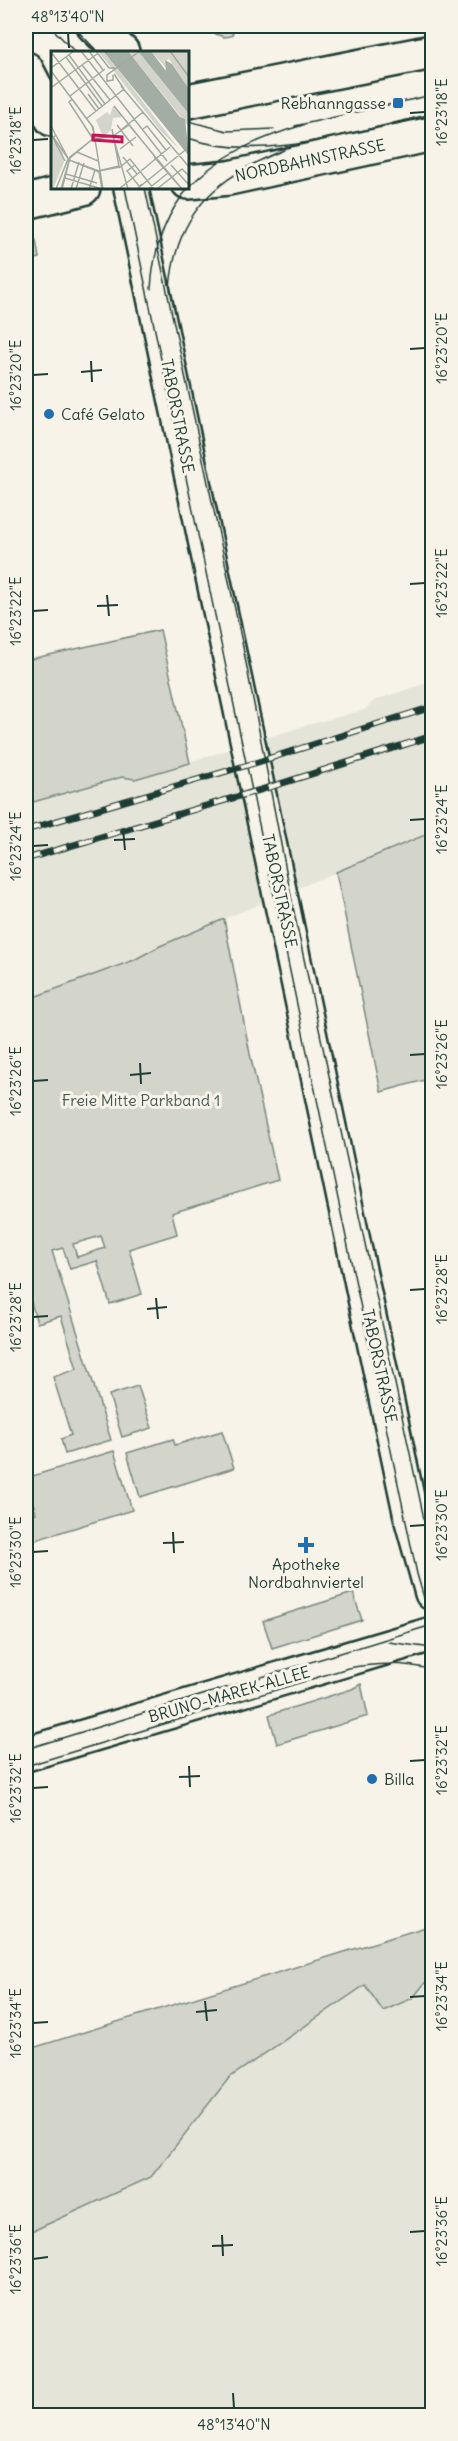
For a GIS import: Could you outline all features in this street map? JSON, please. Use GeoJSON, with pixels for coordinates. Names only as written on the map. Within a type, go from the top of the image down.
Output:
{"type":"FeatureCollection","features":[{"type":"Feature","properties":{"kind":"street"},"geometry":{"type":"LineString","coordinates":[[94,26],[121,51]]}},
{"type":"Feature","properties":{"kind":"street"},"geometry":{"type":"LineString","coordinates":[[189,101],[432,52]]}},
{"type":"Feature","properties":{"kind":"street"},"geometry":{"type":"LineString","coordinates":[[26,69],[51,117]]}},
{"type":"Feature","properties":{"kind":"street","name":"NORDBAHNSTRASSE"},"geometry":{"type":"LineString","coordinates":[[189,182],[229,178],[432,134]]}},
{"type":"Feature","properties":{"kind":"street"},"geometry":{"type":"LineString","coordinates":[[26,202],[79,189]]}},
{"type":"Feature","properties":{"kind":"street","name":"TABORSTRASSE"},"geometry":{"type":"LineString","coordinates":[[131,189],[412,1521],[432,1593]]}},
{"type":"Feature","properties":{"kind":"street","name":"BRUNO-MAREK-ALLEE"},"geometry":{"type":"LineString","coordinates":[[26,1754],[432,1634]]}},
{"type":"Feature","properties":{"kind":"shaded area"},"geometry":{"type":"Polygon","coordinates":[[[432,681],[432,832],[160,946],[134,960],[26,1000],[26,804],[122,777],[135,779],[304,726],[364,710],[375,700],[432,681]]]}},
{"type":"Feature","properties":{"kind":"shaded area"},"geometry":{"type":"Polygon","coordinates":[[[432,1924],[432,2415],[26,2416],[26,2050],[432,1924]]]}},
{"type":"Feature","properties":{"kind":"green space"},"geometry":{"type":"Polygon","coordinates":[[[193,26],[237,26],[231,36],[224,37],[193,26]]]}},
{"type":"Feature","properties":{"kind":"green space"},"geometry":{"type":"Polygon","coordinates":[[[36,240],[39,258],[26,262],[26,241],[36,240]]]}},
{"type":"Feature","properties":{"kind":"green space"},"geometry":{"type":"Polygon","coordinates":[[[160,630],[190,763],[135,779],[122,777],[26,804],[26,660],[160,630]]]}},
{"type":"Feature","properties":{"kind":"green space"},"geometry":{"type":"Polygon","coordinates":[[[432,832],[432,1078],[381,1092],[336,872],[432,832]]]}},
{"type":"Feature","properties":{"kind":"green space","name":"Freie Mitte Parkband 1"},"geometry":{"type":"Polygon","coordinates":[[[224,919],[250,1054],[278,1180],[172,1213],[177,1234],[129,1249],[142,1294],[110,1304],[97,1261],[70,1269],[63,1248],[52,1251],[111,1440],[65,1454],[61,1439],[71,1435],[53,1377],[77,1369],[61,1316],[37,1323],[26,1285],[26,1000],[134,960],[160,946],[224,919]],[[101,1236],[73,1244],[77,1257],[105,1248],[101,1236]]]}},
{"type":"Feature","properties":{"kind":"green space"},"geometry":{"type":"Polygon","coordinates":[[[138,1386],[152,1428],[122,1437],[109,1395],[138,1386]]]}},
{"type":"Feature","properties":{"kind":"green space"},"geometry":{"type":"Polygon","coordinates":[[[222,1431],[234,1468],[140,1497],[127,1453],[173,1439],[175,1445],[222,1431]]]}},
{"type":"Feature","properties":{"kind":"green space"},"geometry":{"type":"Polygon","coordinates":[[[114,1451],[132,1510],[26,1543],[26,1517],[36,1513],[26,1478],[114,1451]]]}},
{"type":"Feature","properties":{"kind":"green space"},"geometry":{"type":"Polygon","coordinates":[[[353,1593],[362,1620],[272,1648],[263,1621],[353,1593]]]}},
{"type":"Feature","properties":{"kind":"green space"},"geometry":{"type":"Polygon","coordinates":[[[361,1684],[368,1716],[277,1744],[269,1715],[352,1689],[361,1684]]]}},
{"type":"Feature","properties":{"kind":"green space"},"geometry":{"type":"Polygon","coordinates":[[[432,1925],[432,1974],[413,1998],[383,2011],[365,1985],[229,2078],[151,2177],[26,2234],[26,2050],[432,1925]]]}},
{"type":"Feature","properties":{"kind":"tram line"},"geometry":{"type":"LineString","coordinates":[[50,26],[74,51]]}},
{"type":"Feature","properties":{"kind":"tram line"},"geometry":{"type":"LineString","coordinates":[[73,26],[97,51]]}},
{"type":"Feature","properties":{"kind":"tram line"},"geometry":{"type":"LineString","coordinates":[[295,126],[432,95]]}},
{"type":"Feature","properties":{"kind":"tram line"},"geometry":{"type":"LineString","coordinates":[[189,138],[217,145],[278,146],[310,142],[432,114]]}},
{"type":"Feature","properties":{"kind":"tram line"},"geometry":{"type":"LineString","coordinates":[[189,121],[227,131],[274,129]]}},
{"type":"Feature","properties":{"kind":"tram line"},"geometry":{"type":"LineString","coordinates":[[189,189],[218,162],[272,135],[303,125]]}},
{"type":"Feature","properties":{"kind":"tram line"},"geometry":{"type":"LineString","coordinates":[[170,288],[181,239],[191,218],[204,201],[238,172],[284,150]]}},
{"type":"Feature","properties":{"kind":"tram line"},"geometry":{"type":"LineString","coordinates":[[125,189],[417,1574],[432,1625]]}},
{"type":"Feature","properties":{"kind":"tram line"},"geometry":{"type":"LineString","coordinates":[[145,189],[242,642],[295,917],[432,1556]]}},
{"type":"Feature","properties":{"kind":"tram line"},"geometry":{"type":"LineString","coordinates":[[151,289],[156,255],[165,225],[179,200],[189,189]]}},
{"type":"Feature","properties":{"kind":"tram line"},"geometry":{"type":"LineString","coordinates":[[26,1749],[432,1625]]}},
{"type":"Feature","properties":{"kind":"tram line"},"geometry":{"type":"LineString","coordinates":[[388,1642],[432,1648]]}},
{"type":"Feature","properties":{"kind":"tram line"},"geometry":{"type":"LineString","coordinates":[[26,1766],[348,1668],[391,1664],[432,1670]]}},
{"type":"Feature","properties":{"kind":"railway"},"geometry":{"type":"LineString","coordinates":[[26,830],[258,762],[432,707]]}},
{"type":"Feature","properties":{"kind":"railway"},"geometry":{"type":"LineString","coordinates":[[26,859],[267,788],[432,736]]}},
{"type":"Feature","properties":{"kind":"place","name":"Rebhanngasse"},"geometry":{"type":"Point","coordinates":[398,103]}},
{"type":"Feature","properties":{"kind":"place","name":"Café Gelato"},"geometry":{"type":"Point","coordinates":[49,414]}},
{"type":"Feature","properties":{"kind":"place","name":"Apotheke Nordbahnviertel"},"geometry":{"type":"Point","coordinates":[306,1545]}},
{"type":"Feature","properties":{"kind":"place","name":"Billa"},"geometry":{"type":"Point","coordinates":[372,1779]}}]}
